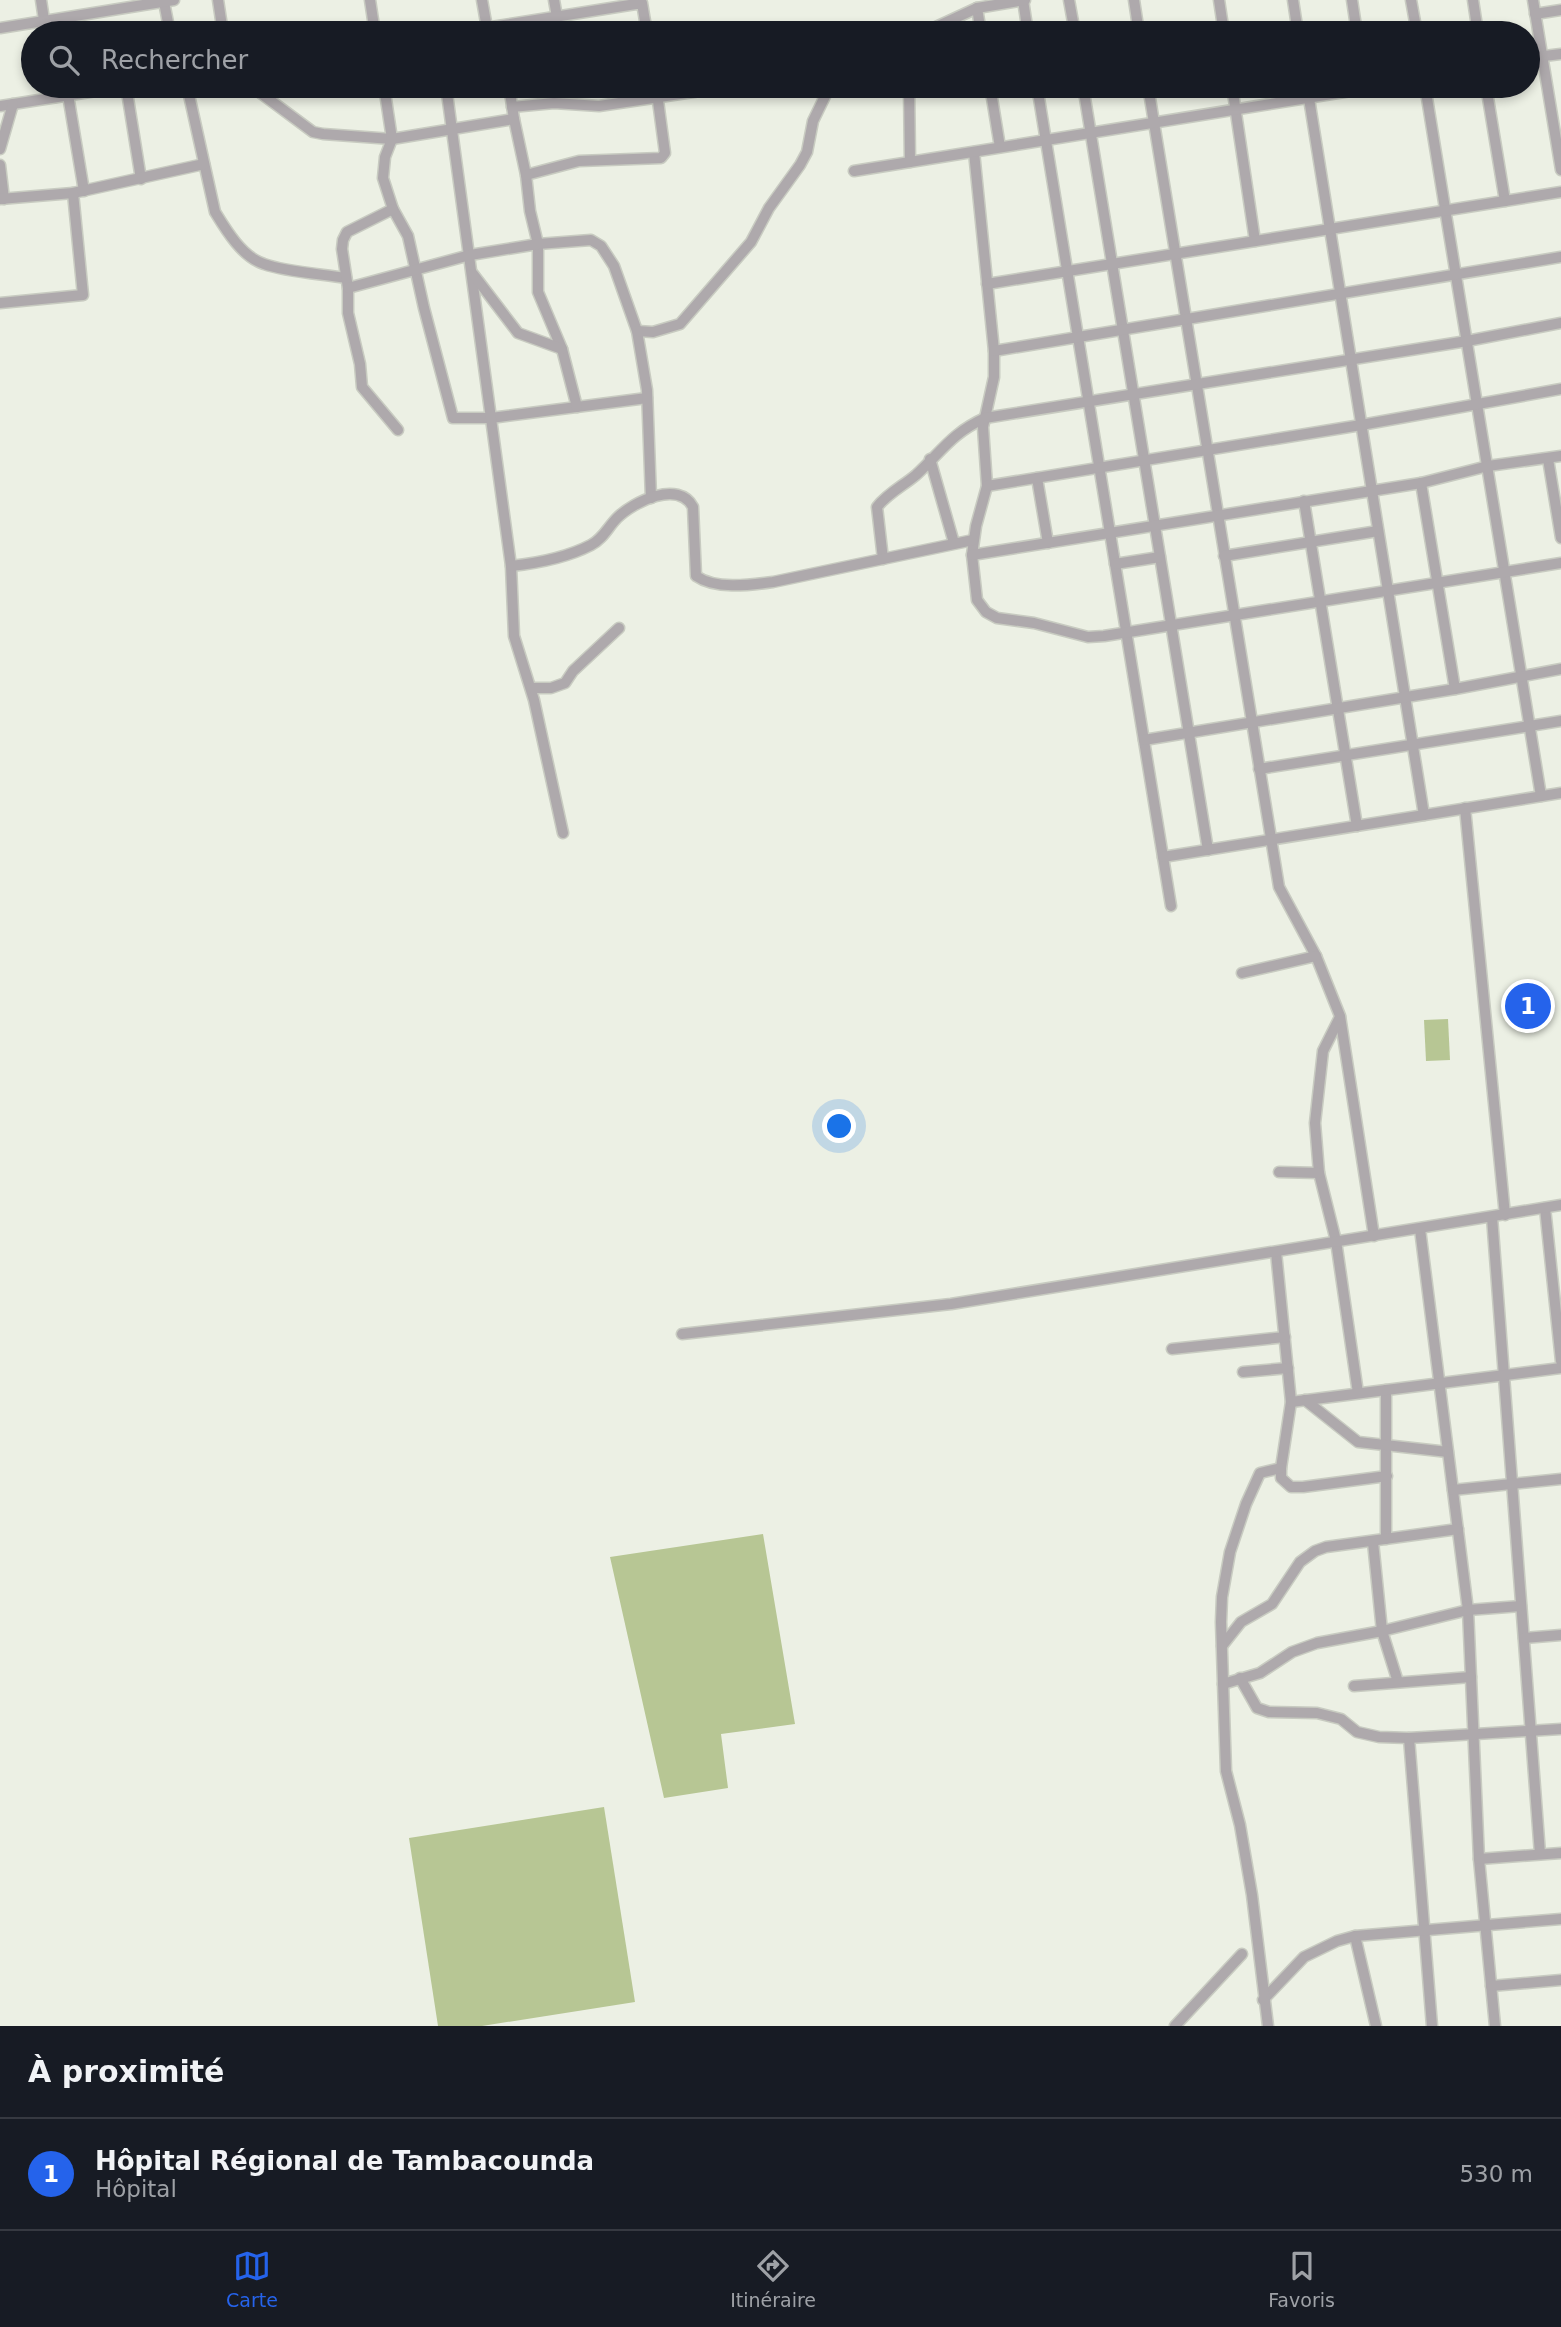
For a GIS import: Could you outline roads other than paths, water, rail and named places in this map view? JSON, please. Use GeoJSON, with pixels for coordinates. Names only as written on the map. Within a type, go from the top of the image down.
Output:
{"type":"FeatureCollection","features":[{"type":"Feature","properties":{"kind":"street"},"geometry":{"type":"LineString","coordinates":[[41,0],[44,21],[163,1],[167,21]]}},
{"type":"Feature","properties":{"kind":"street"},"geometry":{"type":"LineString","coordinates":[[218,0],[221,21]]}},
{"type":"Feature","properties":{"kind":"street"},"geometry":{"type":"LineString","coordinates":[[370,0],[373,21]]}},
{"type":"Feature","properties":{"kind":"street"},"geometry":{"type":"LineString","coordinates":[[482,0],[486,21]]}},
{"type":"Feature","properties":{"kind":"street"},"geometry":{"type":"LineString","coordinates":[[554,0],[557,17]]}},
{"type":"Feature","properties":{"kind":"street"},"geometry":{"type":"LineString","coordinates":[[949,21],[977,8],[1024,0],[1027,21]]}},
{"type":"Feature","properties":{"kind":"street"},"geometry":{"type":"LineString","coordinates":[[1069,0],[1073,21]]}},
{"type":"Feature","properties":{"kind":"street"},"geometry":{"type":"LineString","coordinates":[[1134,0],[1137,21]]}},
{"type":"Feature","properties":{"kind":"street"},"geometry":{"type":"LineString","coordinates":[[1219,0],[1222,21]]}},
{"type":"Feature","properties":{"kind":"street"},"geometry":{"type":"LineString","coordinates":[[1293,0],[1296,21]]}},
{"type":"Feature","properties":{"kind":"street"},"geometry":{"type":"LineString","coordinates":[[1352,0],[1355,21]]}},
{"type":"Feature","properties":{"kind":"street"},"geometry":{"type":"LineString","coordinates":[[1411,0],[1415,21]]}},
{"type":"Feature","properties":{"kind":"street"},"geometry":{"type":"LineString","coordinates":[[1473,0],[1476,21]]}},
{"type":"Feature","properties":{"kind":"street"},"geometry":{"type":"LineString","coordinates":[[1533,0],[1536,21]]}},
{"type":"Feature","properties":{"kind":"street"},"geometry":{"type":"LineString","coordinates":[[538,21],[623,3],[642,3],[645,21]]}},
{"type":"Feature","properties":{"kind":"street"},"geometry":{"type":"LineString","coordinates":[[977,8],[979,21]]}},
{"type":"Feature","properties":{"kind":"street"},"geometry":{"type":"LineString","coordinates":[[1535,14],[1561,10]]}},
{"type":"Feature","properties":{"kind":"street"},"geometry":{"type":"LineString","coordinates":[[0,28],[21,25]]}},
{"type":"Feature","properties":{"kind":"street"},"geometry":{"type":"LineString","coordinates":[[1540,40],[1561,170]]}},
{"type":"Feature","properties":{"kind":"street"},"geometry":{"type":"LineString","coordinates":[[1540,56],[1561,54]]}},
{"type":"Feature","properties":{"kind":"street"},"geometry":{"type":"LineString","coordinates":[[0,106],[51,98]]}},
{"type":"Feature","properties":{"kind":"street"},"geometry":{"type":"LineString","coordinates":[[0,303],[83,295],[79,192],[68,98]]}},
{"type":"Feature","properties":{"kind":"street"},"geometry":{"type":"LineString","coordinates":[[129,98],[141,178]]}},
{"type":"Feature","properties":{"kind":"street"},"geometry":{"type":"LineString","coordinates":[[190,98],[215,212],[226,230],[247,254],[262,264],[347,283],[470,255],[538,244],[591,240],[601,246],[614,266],[637,331],[647,398],[651,498]]}},
{"type":"Feature","properties":{"kind":"street"},"geometry":{"type":"LineString","coordinates":[[267,98],[313,132],[392,139],[514,119]]}},
{"type":"Feature","properties":{"kind":"street"},"geometry":{"type":"LineString","coordinates":[[386,98],[392,139],[385,157],[383,178],[393,209],[408,236],[453,418],[491,418],[647,398]]}},
{"type":"Feature","properties":{"kind":"street"},"geometry":{"type":"LineString","coordinates":[[448,98],[511,566],[514,636],[531,688],[563,833]]}},
{"type":"Feature","properties":{"kind":"street"},"geometry":{"type":"LineString","coordinates":[[511,98],[538,244],[538,292],[562,349],[577,407]]}},
{"type":"Feature","properties":{"kind":"street"},"geometry":{"type":"LineString","coordinates":[[512,107],[554,103],[599,106],[630,98]]}},
{"type":"Feature","properties":{"kind":"street"},"geometry":{"type":"LineString","coordinates":[[526,175],[579,161],[661,158],[665,153],[658,98]]}},
{"type":"Feature","properties":{"kind":"street"},"geometry":{"type":"LineString","coordinates":[[637,331],[653,332],[680,324],[751,242],[769,208],[807,152],[813,121],[824,98]]}},
{"type":"Feature","properties":{"kind":"street"},"geometry":{"type":"LineString","coordinates":[[909,98],[910,162]]}},
{"type":"Feature","properties":{"kind":"street"},"geometry":{"type":"LineString","coordinates":[[991,98],[1000,147]]}},
{"type":"Feature","properties":{"kind":"street"},"geometry":{"type":"LineString","coordinates":[[1039,98],[1171,906]]}},
{"type":"Feature","properties":{"kind":"street"},"geometry":{"type":"LineString","coordinates":[[1085,98],[1208,850]]}},
{"type":"Feature","properties":{"kind":"street"},"geometry":{"type":"LineString","coordinates":[[1150,98],[1279,887],[1316,956],[1340,1016],[1374,1236]]}},
{"type":"Feature","properties":{"kind":"street"},"geometry":{"type":"LineString","coordinates":[[1234,98],[1255,241]]}},
{"type":"Feature","properties":{"kind":"street"},"geometry":{"type":"LineString","coordinates":[[854,171],[1309,98],[1424,815]]}},
{"type":"Feature","properties":{"kind":"street"},"geometry":{"type":"LineString","coordinates":[[1427,98],[1541,796]]}},
{"type":"Feature","properties":{"kind":"street"},"geometry":{"type":"LineString","coordinates":[[1488,98],[1506,201]]}},
{"type":"Feature","properties":{"kind":"street"},"geometry":{"type":"LineString","coordinates":[[0,149],[13,104]]}},
{"type":"Feature","properties":{"kind":"street"},"geometry":{"type":"LineString","coordinates":[[974,152],[994,351],[994,377],[983,426],[987,486],[973,540],[972,555],[977,600],[986,612],[997,618],[1034,623],[1088,637],[1172,626],[1561,563]]}},
{"type":"Feature","properties":{"kind":"street"},"geometry":{"type":"LineString","coordinates":[[0,165],[2,199],[79,192],[204,164]]}},
{"type":"Feature","properties":{"kind":"street"},"geometry":{"type":"LineString","coordinates":[[987,284],[1561,192]]}},
{"type":"Feature","properties":{"kind":"street"},"geometry":{"type":"LineString","coordinates":[[393,209],[347,232],[342,249],[348,313],[360,365],[362,387],[398,430]]}},
{"type":"Feature","properties":{"kind":"street"},"geometry":{"type":"LineString","coordinates":[[994,351],[1561,257]]}},
{"type":"Feature","properties":{"kind":"street"},"geometry":{"type":"LineString","coordinates":[[473,274],[518,333],[562,349]]}},
{"type":"Feature","properties":{"kind":"street"},"geometry":{"type":"LineString","coordinates":[[883,559],[877,507],[887,495],[918,473],[957,433],[985,418],[1467,341],[1561,323]]}},
{"type":"Feature","properties":{"kind":"street"},"geometry":{"type":"LineString","coordinates":[[987,486],[1361,425],[1561,389]]}},
{"type":"Feature","properties":{"kind":"street"},"geometry":{"type":"LineString","coordinates":[[972,555],[1422,483],[1488,466],[1561,456]]}},
{"type":"Feature","properties":{"kind":"street"},"geometry":{"type":"LineString","coordinates":[[1548,458],[1561,538]]}},
{"type":"Feature","properties":{"kind":"street"},"geometry":{"type":"LineString","coordinates":[[930,459],[954,543]]}},
{"type":"Feature","properties":{"kind":"street"},"geometry":{"type":"LineString","coordinates":[[1037,478],[1048,543]]}},
{"type":"Feature","properties":{"kind":"street"},"geometry":{"type":"LineString","coordinates":[[1422,483],[1455,690]]}},
{"type":"Feature","properties":{"kind":"street"},"geometry":{"type":"LineString","coordinates":[[511,566],[544,562],[589,546],[598,541],[618,517],[634,506],[666,494],[681,494],[693,507],[696,576],[711,583],[764,583],[834,571],[973,540]]}},
{"type":"Feature","properties":{"kind":"street"},"geometry":{"type":"LineString","coordinates":[[1304,502],[1357,826]]}},
{"type":"Feature","properties":{"kind":"street"},"geometry":{"type":"LineString","coordinates":[[1224,556],[1378,531]]}},
{"type":"Feature","properties":{"kind":"street"},"geometry":{"type":"LineString","coordinates":[[1115,564],[1160,557]]}},
{"type":"Feature","properties":{"kind":"street"},"geometry":{"type":"LineString","coordinates":[[531,688],[551,688],[565,683],[573,671],[619,628]]}},
{"type":"Feature","properties":{"kind":"street"},"geometry":{"type":"LineString","coordinates":[[1144,740],[1455,690],[1561,669]]}},
{"type":"Feature","properties":{"kind":"street"},"geometry":{"type":"LineString","coordinates":[[1259,769],[1561,721]]}},
{"type":"Feature","properties":{"kind":"street"},"geometry":{"type":"LineString","coordinates":[[1163,857],[1561,793]]}},
{"type":"Feature","properties":{"kind":"street"},"geometry":{"type":"LineString","coordinates":[[1465,808],[1505,1215]]}},
{"type":"Feature","properties":{"kind":"street"},"geometry":{"type":"LineString","coordinates":[[1242,973],[1316,956]]}},
{"type":"Feature","properties":{"kind":"street"},"geometry":{"type":"LineString","coordinates":[[1340,1016],[1323,1051],[1315,1123],[1319,1173],[1336,1241],[1358,1393]]}},
{"type":"Feature","properties":{"kind":"street"},"geometry":{"type":"LineString","coordinates":[[1279,1172],[1319,1173]]}},
{"type":"Feature","properties":{"kind":"street"},"geometry":{"type":"LineString","coordinates":[[682,1334],[951,1304],[1561,1205]]}},
{"type":"Feature","properties":{"kind":"street"},"geometry":{"type":"LineString","coordinates":[[1545,1208],[1557,1284],[1561,1361]]}},
{"type":"Feature","properties":{"kind":"street"},"geometry":{"type":"LineString","coordinates":[[1492,1217],[1540,1854]]}},
{"type":"Feature","properties":{"kind":"street"},"geometry":{"type":"LineString","coordinates":[[1420,1229],[1468,1610],[1479,1859],[1494,2026]]}},
{"type":"Feature","properties":{"kind":"street"},"geometry":{"type":"LineString","coordinates":[[1276,1252],[1291,1402],[1281,1478],[1291,1487],[1387,1476]]}},
{"type":"Feature","properties":{"kind":"street"},"geometry":{"type":"LineString","coordinates":[[1171,1349],[1285,1338]]}},
{"type":"Feature","properties":{"kind":"street"},"geometry":{"type":"LineString","coordinates":[[1243,1372],[1288,1368]]}},
{"type":"Feature","properties":{"kind":"street"},"geometry":{"type":"LineString","coordinates":[[1291,1402],[1561,1368]]}},
{"type":"Feature","properties":{"kind":"street"},"geometry":{"type":"LineString","coordinates":[[1386,1390],[1386,1539]]}},
{"type":"Feature","properties":{"kind":"street"},"geometry":{"type":"LineString","coordinates":[[1305,1400],[1358,1442],[1448,1452]]}},
{"type":"Feature","properties":{"kind":"street"},"geometry":{"type":"LineString","coordinates":[[1268,2026],[1252,1895],[1240,1825],[1226,1771],[1222,1597],[1239,1522],[1260,1473],[1281,1468]]}},
{"type":"Feature","properties":{"kind":"street"},"geometry":{"type":"LineString","coordinates":[[1453,1490],[1561,1479]]}},
{"type":"Feature","properties":{"kind":"street"},"geometry":{"type":"LineString","coordinates":[[1222,1646],[1241,1622],[1272,1604],[1295,1567],[1307,1556],[1326,1547],[1458,1529]]}},
{"type":"Feature","properties":{"kind":"street"},"geometry":{"type":"LineString","coordinates":[[1373,1542],[1382,1631],[1398,1682]]}},
{"type":"Feature","properties":{"kind":"street"},"geometry":{"type":"LineString","coordinates":[[1223,1684],[1260,1673],[1304,1646],[1468,1610],[1521,1606]]}},
{"type":"Feature","properties":{"kind":"street"},"geometry":{"type":"LineString","coordinates":[[1524,1638],[1561,1635]]}},
{"type":"Feature","properties":{"kind":"street"},"geometry":{"type":"LineString","coordinates":[[1354,1686],[1471,1677]]}},
{"type":"Feature","properties":{"kind":"street"},"geometry":{"type":"LineString","coordinates":[[1240,1678],[1257,1709],[1269,1712],[1317,1713],[1341,1719],[1357,1731],[1370,1736],[1409,1738],[1561,1729]]}},
{"type":"Feature","properties":{"kind":"street"},"geometry":{"type":"LineString","coordinates":[[1409,1738],[1432,2026]]}},
{"type":"Feature","properties":{"kind":"street"},"geometry":{"type":"LineString","coordinates":[[1479,1859],[1561,1853]]}},
{"type":"Feature","properties":{"kind":"street"},"geometry":{"type":"LineString","coordinates":[[1263,2000],[1304,1957],[1354,1936],[1561,1919]]}},
{"type":"Feature","properties":{"kind":"street"},"geometry":{"type":"LineString","coordinates":[[1354,1936],[1376,2026]]}},
{"type":"Feature","properties":{"kind":"street"},"geometry":{"type":"LineString","coordinates":[[1175,2026],[1242,1954]]}},
{"type":"Feature","properties":{"kind":"street"},"geometry":{"type":"LineString","coordinates":[[1491,1986],[1561,1980]]}},
{"type":"Feature","properties":{"kind":"place","name":"Hôpital Régional de Tambacounda"},"geometry":{"type":"Point","coordinates":[1528,1006]}}]}
